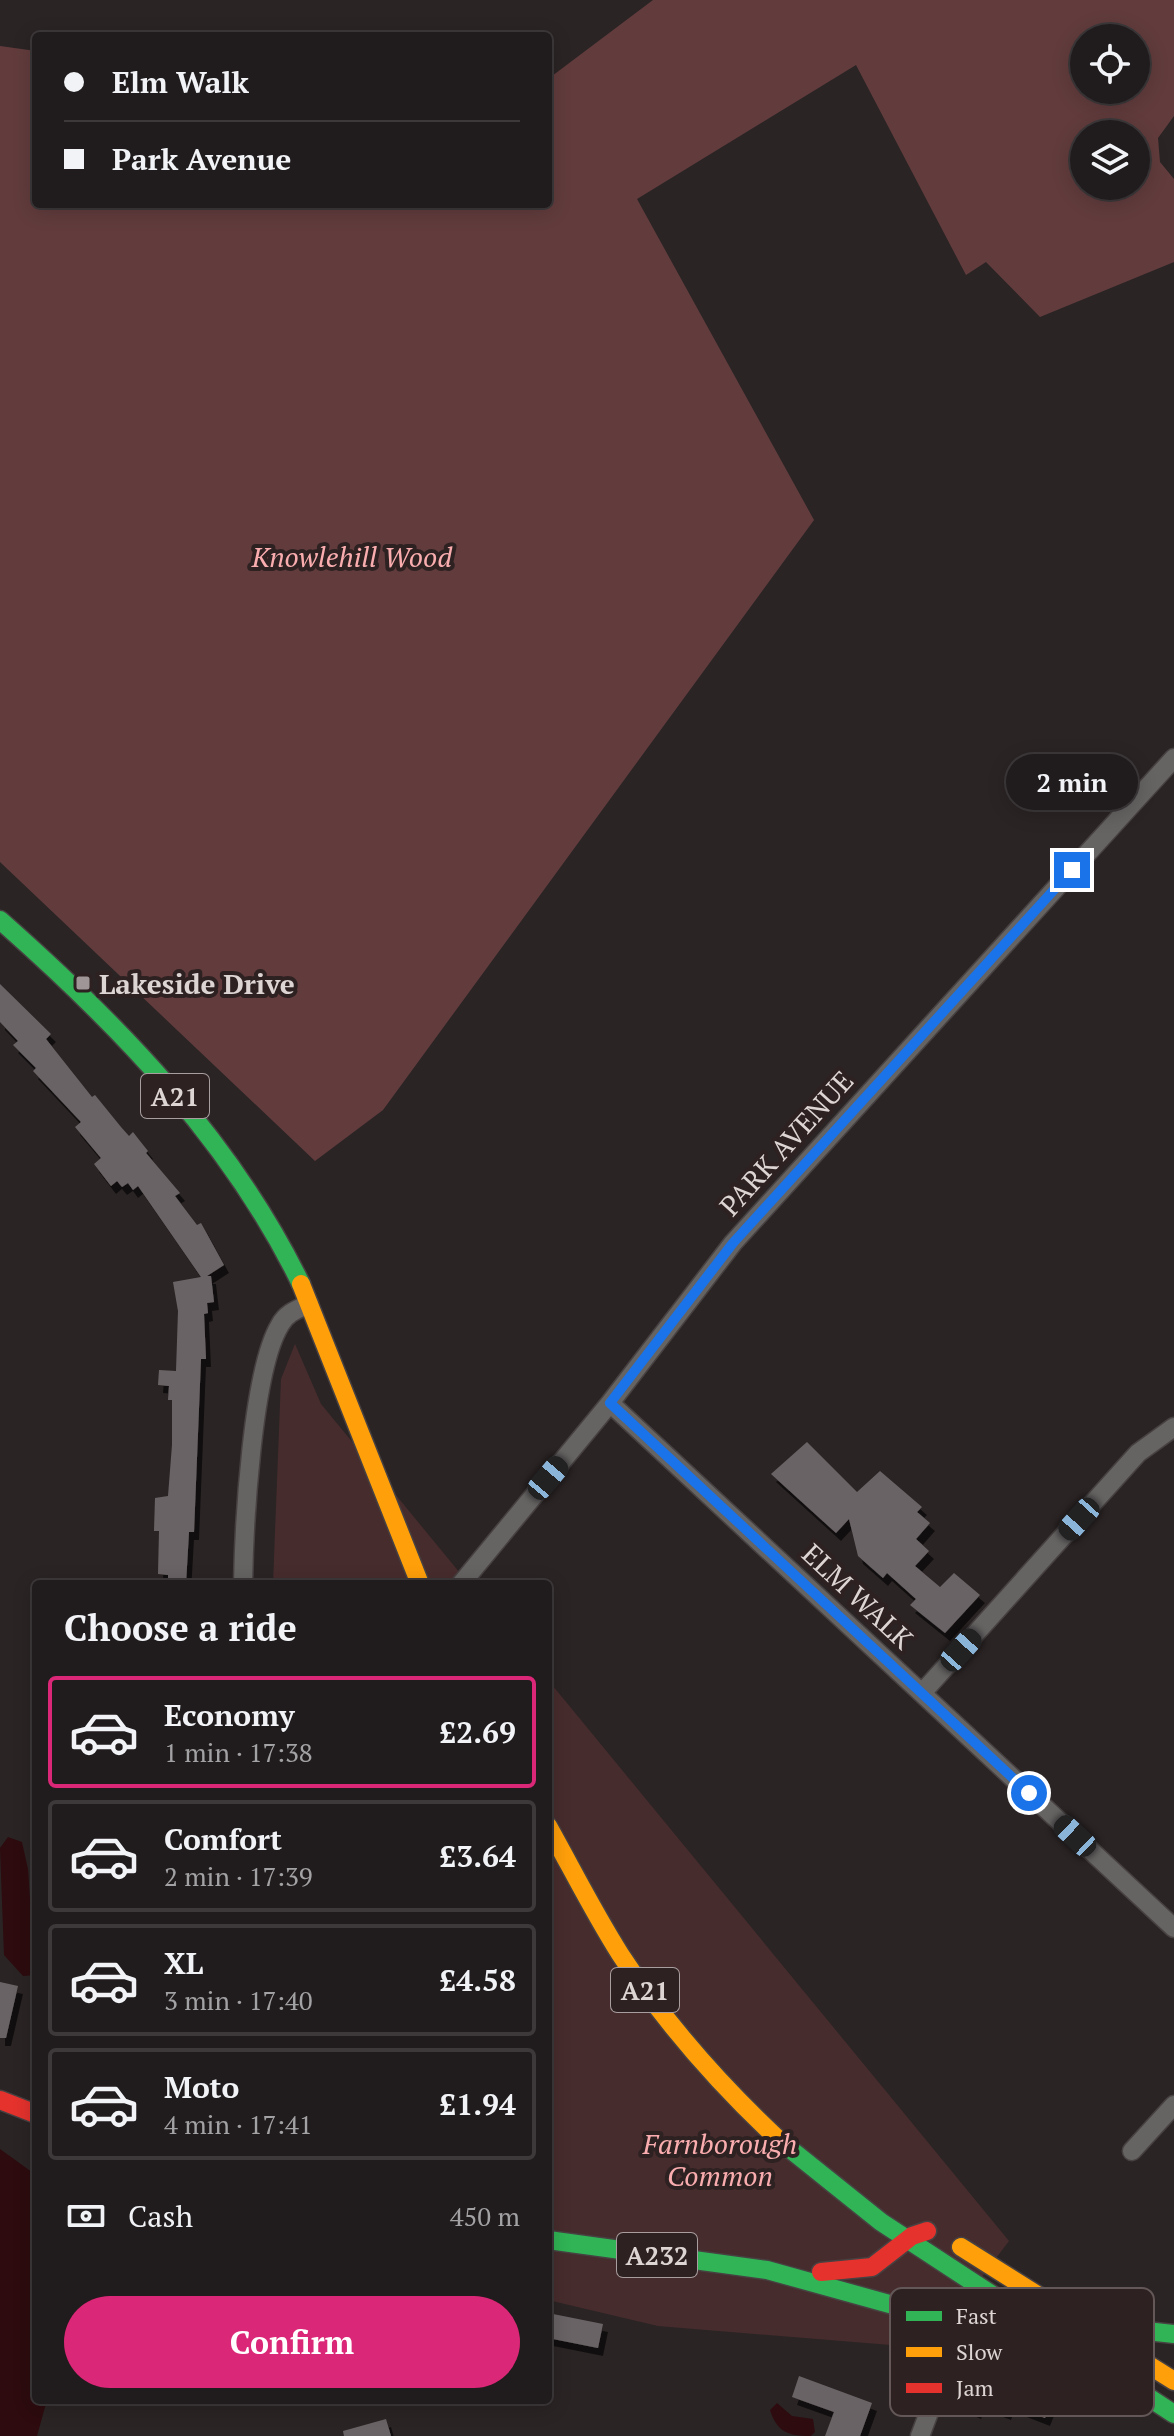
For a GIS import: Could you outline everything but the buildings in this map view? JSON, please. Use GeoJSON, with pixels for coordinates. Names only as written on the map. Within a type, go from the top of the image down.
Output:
{"type":"FeatureCollection","features":[{"type":"Feature","properties":{"kind":"main road","name":"A21"},"geometry":{"type":"LineString","coordinates":[[0,920],[88,1001],[195,1118],[269,1225],[309,1304],[382,1496],[418,1580]]}},
{"type":"Feature","properties":{"kind":"main road","name":"A21"},"geometry":{"type":"LineString","coordinates":[[552,1833],[632,1972],[699,2058],[772,2131],[866,2209],[984,2288]]}},
{"type":"Feature","properties":{"kind":"main road"},"geometry":{"type":"LineString","coordinates":[[0,2100],[32,2112]]}},
{"type":"Feature","properties":{"kind":"main road","name":"A21"},"geometry":{"type":"LineString","coordinates":[[772,2131],[1028,2288]]}},
{"type":"Feature","properties":{"kind":"main road"},"geometry":{"type":"LineString","coordinates":[[839,2272],[860,2265],[873,2248],[875,2230],[866,2209]]}},
{"type":"Feature","properties":{"kind":"main road"},"geometry":{"type":"LineString","coordinates":[[890,2301],[880,2288],[877,2266],[907,2238],[923,2231],[935,2232]]}},
{"type":"Feature","properties":{"kind":"main road","name":"A232"},"geometry":{"type":"LineString","coordinates":[[552,2241],[767,2270],[839,2272],[877,2266]]}},
{"type":"Feature","properties":{"kind":"main road","name":"A232"},"geometry":{"type":"LineString","coordinates":[[767,2270],[890,2302]]}},
{"type":"Feature","properties":{"kind":"main road"},"geometry":{"type":"LineString","coordinates":[[1154,2331],[1174,2334]]}},
{"type":"Feature","properties":{"kind":"main road","name":"A21"},"geometry":{"type":"LineString","coordinates":[[1154,2367],[1172,2378]]}},
{"type":"Feature","properties":{"kind":"main road"},"geometry":{"type":"LineString","coordinates":[[1158,2402],[1172,2378]]}},
{"type":"Feature","properties":{"kind":"main road","name":"A21"},"geometry":{"type":"LineString","coordinates":[[1154,2399],[1174,2414]]}},
{"type":"Feature","properties":{"kind":"street","name":"PARK AVENUE"},"geometry":{"type":"LineString","coordinates":[[464,1580],[610,1403],[733,1243],[1174,758]]}},
{"type":"Feature","properties":{"kind":"street"},"geometry":{"type":"LineString","coordinates":[[243,1580],[249,1490],[265,1363],[280,1325],[288,1314],[309,1304]]}},
{"type":"Feature","properties":{"kind":"street","name":"ELM WALK"},"geometry":{"type":"LineString","coordinates":[[610,1403],[1172,1923]]}},
{"type":"Feature","properties":{"kind":"street"},"geometry":{"type":"LineString","coordinates":[[922,1693],[1138,1453],[1174,1427]]}},
{"type":"Feature","properties":{"kind":"street"},"geometry":{"type":"LineString","coordinates":[[1132,2151],[1174,2105]]}},
{"type":"Feature","properties":{"kind":"street"},"geometry":{"type":"LineString","coordinates":[[920,2436],[928,2416]]}},
{"type":"Feature","properties":{"kind":"green space","name":"Knowlehill Wood"},"geometry":{"type":"Polygon","coordinates":[[[653,0],[1174,0],[1174,116],[1158,138],[1160,162],[1174,179],[1174,262],[1040,317],[986,262],[966,275],[856,65],[637,199],[814,520],[383,1110],[315,1161],[0,862],[0,46],[32,50],[32,208],[552,208],[552,76],[653,0]]]}},
{"type":"Feature","properties":{"kind":"green space"},"geometry":{"type":"Polygon","coordinates":[[[295,1344],[321,1404],[466,1580],[273,1580],[281,1379],[295,1344]]]}},
{"type":"Feature","properties":{"kind":"green space","name":"Farnborough Common"},"geometry":{"type":"Polygon","coordinates":[[[552,1685],[1009,2241],[973,2288],[890,2288],[890,2345],[658,2326],[552,2301],[552,1685]]]}},
{"type":"Feature","properties":{"kind":"shaded area"},"geometry":{"type":"Polygon","coordinates":[[[8,1837],[22,1842],[28,1869],[32,1975],[23,1976],[4,1955],[0,1848],[8,1837]]]}},
{"type":"Feature","properties":{"kind":"shaded area"},"geometry":{"type":"Polygon","coordinates":[[[0,2149],[32,2172],[32,2404],[46,2404],[37,2436],[0,2436],[0,2149]]]}},
{"type":"Feature","properties":{"kind":"shaded area"},"geometry":{"type":"Polygon","coordinates":[[[777,2403],[792,2416],[813,2419],[815,2432],[811,2436],[796,2435],[780,2428],[770,2410],[777,2403]]]}},
{"type":"Feature","properties":{"kind":"traffic: fast"},"geometry":{"type":"LineString","coordinates":[[0,920],[87,1001],[169,1087],[241,1181],[273,1231],[301,1284]]}},
{"type":"Feature","properties":{"kind":"traffic: fast"},"geometry":{"type":"LineString","coordinates":[[780,2141],[881,2222],[982,2288]]}},
{"type":"Feature","properties":{"kind":"traffic: fast"},"geometry":{"type":"LineString","coordinates":[[552,2241],[767,2270],[890,2304]]}},
{"type":"Feature","properties":{"kind":"traffic: fast"},"geometry":{"type":"LineString","coordinates":[[1154,2332],[1174,2334]]}},
{"type":"Feature","properties":{"kind":"traffic: fast"},"geometry":{"type":"LineString","coordinates":[[1154,2401],[1174,2414]]}},
{"type":"Feature","properties":{"kind":"traffic: slow"},"geometry":{"type":"LineString","coordinates":[[301,1284],[418,1580]]}},
{"type":"Feature","properties":{"kind":"traffic: slow"},"geometry":{"type":"LineString","coordinates":[[552,1833],[637,1980],[715,2075],[780,2141]]}},
{"type":"Feature","properties":{"kind":"traffic: slow"},"geometry":{"type":"LineString","coordinates":[[961,2247],[1026,2288]]}},
{"type":"Feature","properties":{"kind":"traffic: slow"},"geometry":{"type":"LineString","coordinates":[[1154,2368],[1174,2381]]}},
{"type":"Feature","properties":{"kind":"traffic: jam"},"geometry":{"type":"LineString","coordinates":[[0,2100],[32,2112]]}},
{"type":"Feature","properties":{"kind":"traffic: jam"},"geometry":{"type":"LineString","coordinates":[[821,2272],[872,2267],[912,2236],[927,2231]]}},
{"type":"Feature","properties":{"kind":"place","name":"Lakeside Drive"},"geometry":{"type":"Point","coordinates":[83,983]}},
{"type":"Feature","properties":{"kind":"route"},"geometry":{"type":"LineString","coordinates":[[1029,1793],[610,1403],[733,1243],[1072,870]]}}]}
